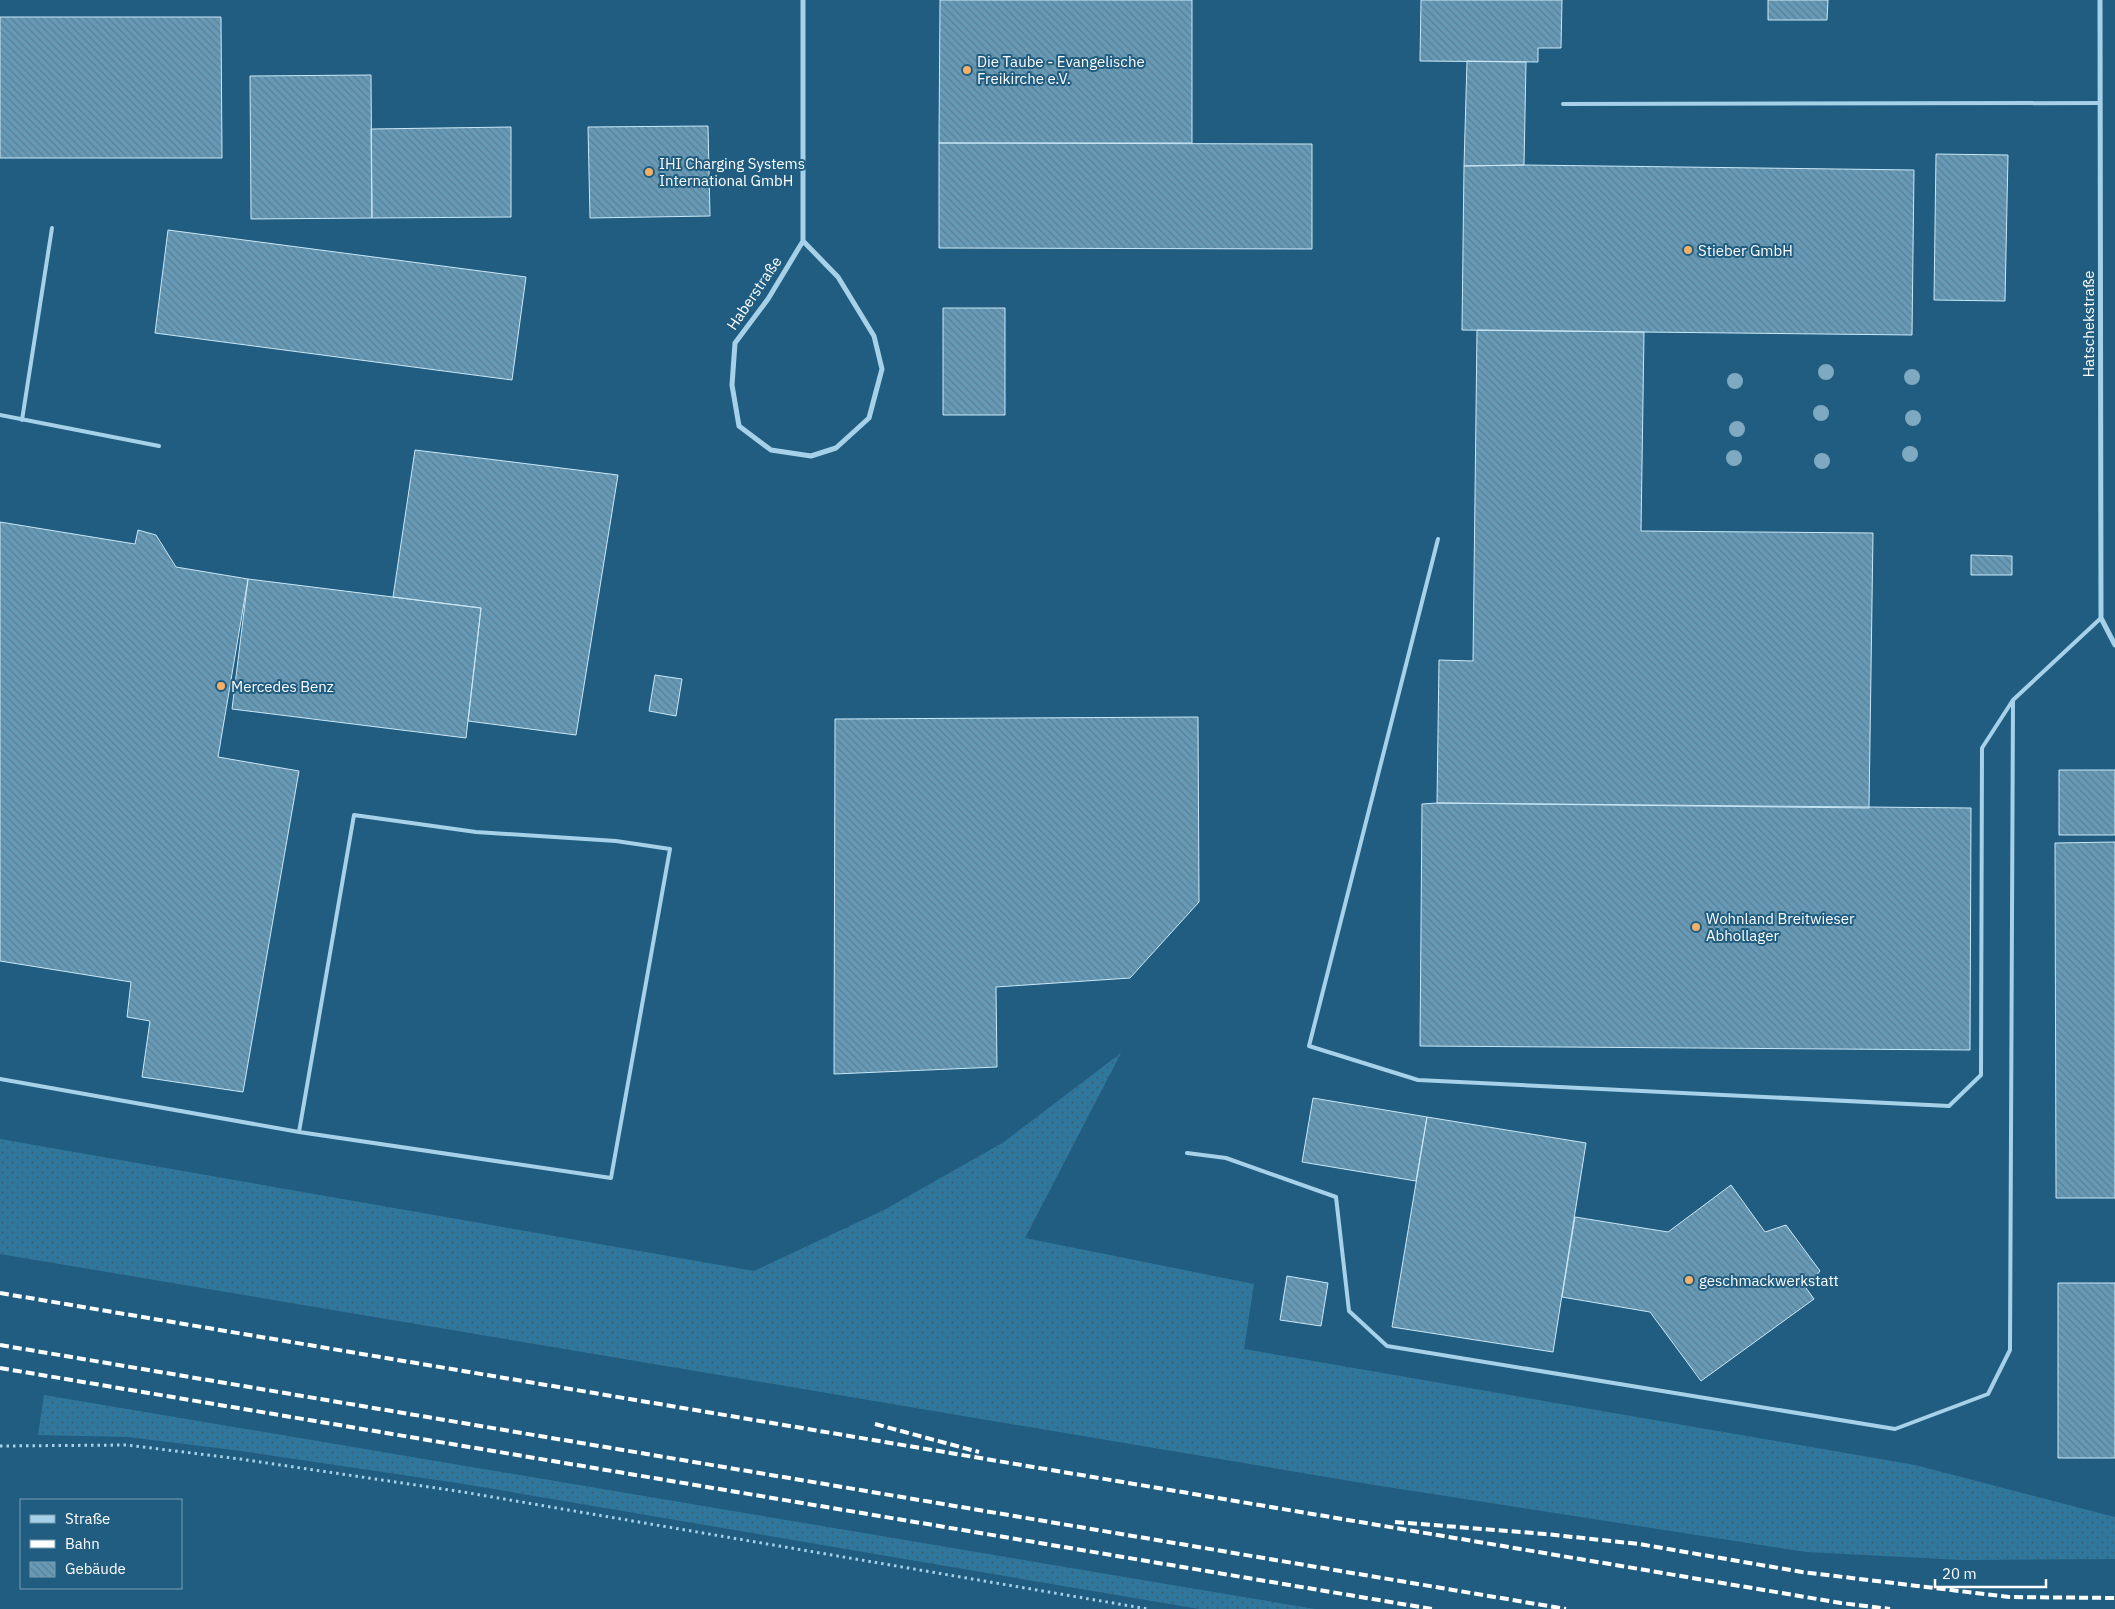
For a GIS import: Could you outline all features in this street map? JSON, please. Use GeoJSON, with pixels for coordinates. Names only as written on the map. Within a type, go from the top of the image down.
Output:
{"type":"FeatureCollection","features":[{"type":"Feature","properties":{"kind":"street"},"geometry":{"type":"LineString","coordinates":[[803,0],[803,241]]}},
{"type":"Feature","properties":{"kind":"street","name":"Hatschekstraße"},"geometry":{"type":"LineString","coordinates":[[2100,0],[2101,618],[2115,645]]}},
{"type":"Feature","properties":{"kind":"street","name":"Haberstraße"},"geometry":{"type":"LineString","coordinates":[[803,241],[838,277],[860,309],[874,336],[882,369],[869,418],[836,448],[811,456],[772,450],[739,426],[732,384],[735,343],[768,299],[803,241]]}},
{"type":"Feature","properties":{"kind":"lane"},"geometry":{"type":"LineString","coordinates":[[1563,104],[2100,104]]}},
{"type":"Feature","properties":{"kind":"lane"},"geometry":{"type":"LineString","coordinates":[[22,420],[52,228]]}},
{"type":"Feature","properties":{"kind":"lane"},"geometry":{"type":"LineString","coordinates":[[0,415],[159,446]]}},
{"type":"Feature","properties":{"kind":"lane"},"geometry":{"type":"LineString","coordinates":[[1438,538],[1309,1046],[1418,1080],[1949,1106],[1982,1075],[1982,748],[2013,700],[2101,618]]}},
{"type":"Feature","properties":{"kind":"lane"},"geometry":{"type":"LineString","coordinates":[[1186,1153],[1226,1158],[1336,1197],[1349,1311],[1387,1346],[1895,1429],[1988,1394],[2010,1350],[2013,700]]}},
{"type":"Feature","properties":{"kind":"lane"},"geometry":{"type":"LineString","coordinates":[[0,1079],[299,1132],[611,1178],[670,849],[616,841],[476,832],[354,815],[299,1132]]}},
{"type":"Feature","properties":{"kind":"path"},"geometry":{"type":"LineString","coordinates":[[0,1446],[127,1445],[240,1459],[463,1492],[1148,1609]]}},
{"type":"Feature","properties":{"kind":"shaded area"},"geometry":{"type":"Polygon","coordinates":[[[1121,1053],[1025,1238],[1254,1284],[1244,1349],[1915,1465],[2115,1517],[2115,1559],[1962,1560],[1806,1552],[1368,1484],[0,1254],[0,1139],[754,1271],[884,1210],[1004,1142],[1121,1053]]]}},
{"type":"Feature","properties":{"kind":"shaded area"},"geometry":{"type":"Polygon","coordinates":[[[44,1395],[1315,1609],[1199,1609],[464,1484],[241,1451],[128,1437],[38,1435],[44,1395]]]}},
{"type":"Feature","properties":{"kind":"building"},"geometry":{"type":"Polygon","coordinates":[[[940,0],[1192,0],[1192,143],[939,143],[940,0]]]}},
{"type":"Feature","properties":{"kind":"building"},"geometry":{"type":"Polygon","coordinates":[[[1421,0],[1562,0],[1561,48],[1538,48],[1538,62],[1420,61],[1421,0]]]}},
{"type":"Feature","properties":{"kind":"building"},"geometry":{"type":"Polygon","coordinates":[[[1768,0],[1828,0],[1827,20],[1768,20],[1768,0]]]}},
{"type":"Feature","properties":{"kind":"building"},"geometry":{"type":"Polygon","coordinates":[[[0,17],[221,17],[222,158],[0,158],[0,17]]]}},
{"type":"Feature","properties":{"kind":"building"},"geometry":{"type":"Polygon","coordinates":[[[1467,61],[1526,62],[1524,165],[1464,166],[1467,61]]]}},
{"type":"Feature","properties":{"kind":"building"},"geometry":{"type":"Polygon","coordinates":[[[371,75],[372,218],[251,219],[250,76],[371,75]]]}},
{"type":"Feature","properties":{"kind":"building","name":"IHI Charging Systems International GmbH"},"geometry":{"type":"Polygon","coordinates":[[[708,126],[710,216],[590,218],[588,127],[708,126]]]}},
{"type":"Feature","properties":{"kind":"building"},"geometry":{"type":"Polygon","coordinates":[[[511,127],[511,217],[372,218],[371,129],[511,127]]]}},
{"type":"Feature","properties":{"kind":"building"},"geometry":{"type":"Polygon","coordinates":[[[939,143],[1312,144],[1312,249],[939,248],[939,143]]]}},
{"type":"Feature","properties":{"kind":"building"},"geometry":{"type":"Polygon","coordinates":[[[1936,154],[2008,155],[2005,301],[1934,300],[1936,154]]]}},
{"type":"Feature","properties":{"kind":"building","name":"Stieber GmbH"},"geometry":{"type":"Polygon","coordinates":[[[1524,165],[1914,170],[1912,335],[1462,330],[1464,166],[1524,165]]]}},
{"type":"Feature","properties":{"kind":"building"},"geometry":{"type":"Polygon","coordinates":[[[168,230],[526,277],[512,380],[155,333],[168,230]]]}},
{"type":"Feature","properties":{"kind":"building"},"geometry":{"type":"Polygon","coordinates":[[[943,308],[1005,308],[1005,415],[943,415],[943,308]]]}},
{"type":"Feature","properties":{"kind":"building"},"geometry":{"type":"Polygon","coordinates":[[[1477,330],[1644,332],[1641,531],[1873,533],[1869,808],[1437,803],[1439,660],[1473,661],[1477,330]]]}},
{"type":"Feature","properties":{"kind":"building"},"geometry":{"type":"Polygon","coordinates":[[[415,450],[618,475],[576,735],[468,721],[481,608],[393,597],[415,450]]]}},
{"type":"Feature","properties":{"kind":"building"},"geometry":{"type":"Polygon","coordinates":[[[0,522],[135,544],[138,530],[156,535],[176,567],[248,579],[218,757],[299,771],[243,1092],[142,1077],[150,1021],[127,1017],[131,982],[0,961],[0,522]]]}},
{"type":"Feature","properties":{"kind":"building"},"geometry":{"type":"Polygon","coordinates":[[[1971,555],[2012,556],[2012,575],[1971,575],[1971,555]]]}},
{"type":"Feature","properties":{"kind":"building"},"geometry":{"type":"Polygon","coordinates":[[[248,579],[481,608],[466,738],[232,709],[248,579]]]}},
{"type":"Feature","properties":{"kind":"building"},"geometry":{"type":"Polygon","coordinates":[[[655,675],[682,679],[676,716],[649,711],[655,675]]]}},
{"type":"Feature","properties":{"kind":"building"},"geometry":{"type":"Polygon","coordinates":[[[1198,717],[1199,902],[1130,978],[996,987],[997,1067],[834,1074],[835,719],[1198,717]]]}},
{"type":"Feature","properties":{"kind":"building"},"geometry":{"type":"Polygon","coordinates":[[[2059,770],[2115,770],[2115,835],[2059,835],[2059,770]]]}},
{"type":"Feature","properties":{"kind":"building","name":"Wohnland Breitwieser Abhollager"},"geometry":{"type":"Polygon","coordinates":[[[1422,804],[1971,808],[1970,1050],[1420,1046],[1422,804]]]}},
{"type":"Feature","properties":{"kind":"building"},"geometry":{"type":"Polygon","coordinates":[[[2115,842],[2115,1198],[2056,1198],[2055,843],[2115,842]]]}},
{"type":"Feature","properties":{"kind":"building"},"geometry":{"type":"Polygon","coordinates":[[[1313,1098],[1427,1117],[1416,1181],[1302,1162],[1313,1098]]]}},
{"type":"Feature","properties":{"kind":"building"},"geometry":{"type":"Polygon","coordinates":[[[1427,1117],[1586,1143],[1553,1352],[1392,1327],[1427,1117]]]}},
{"type":"Feature","properties":{"kind":"building","name":"geschmackwerkstatt"},"geometry":{"type":"Polygon","coordinates":[[[1731,1185],[1765,1232],[1786,1225],[1820,1271],[1806,1288],[1814,1299],[1701,1381],[1650,1312],[1562,1297],[1575,1217],[1668,1232],[1731,1185]]]}},
{"type":"Feature","properties":{"kind":"building"},"geometry":{"type":"Polygon","coordinates":[[[1287,1276],[1328,1283],[1321,1326],[1280,1320],[1287,1276]]]}},
{"type":"Feature","properties":{"kind":"building"},"geometry":{"type":"Polygon","coordinates":[[[2058,1283],[2115,1283],[2115,1458],[2058,1458],[2058,1283]]]}},
{"type":"Feature","properties":{"kind":"railway"},"geometry":{"type":"LineString","coordinates":[[0,1293],[1841,1603],[1890,1609]]}},
{"type":"Feature","properties":{"kind":"railway"},"geometry":{"type":"LineString","coordinates":[[0,1345],[1566,1609]]}},
{"type":"Feature","properties":{"kind":"railway"},"geometry":{"type":"LineString","coordinates":[[0,1368],[1432,1609]]}},
{"type":"Feature","properties":{"kind":"railway"},"geometry":{"type":"LineString","coordinates":[[875,1424],[979,1452]]}},
{"type":"Feature","properties":{"kind":"railway"},"geometry":{"type":"LineString","coordinates":[[1395,1522],[1545,1534],[1639,1544],[1802,1572],[2009,1597],[2115,1598]]}},
{"type":"Feature","properties":{"kind":"place","name":"Die Taube - Evangelische Freikirche e.V."},"geometry":{"type":"Point","coordinates":[967,70]}},
{"type":"Feature","properties":{"kind":"place","name":"IHI Charging Systems International GmbH"},"geometry":{"type":"Point","coordinates":[649,172]}},
{"type":"Feature","properties":{"kind":"place","name":"Stieber GmbH"},"geometry":{"type":"Point","coordinates":[1688,250]}},
{"type":"Feature","properties":{"kind":"place","name":"Mercedes Benz"},"geometry":{"type":"Point","coordinates":[221,686]}},
{"type":"Feature","properties":{"kind":"place","name":"Wohnland Breitwieser Abhollager"},"geometry":{"type":"Point","coordinates":[1696,927]}},
{"type":"Feature","properties":{"kind":"place","name":"geschmackwerkstatt"},"geometry":{"type":"Point","coordinates":[1689,1280]}}]}
